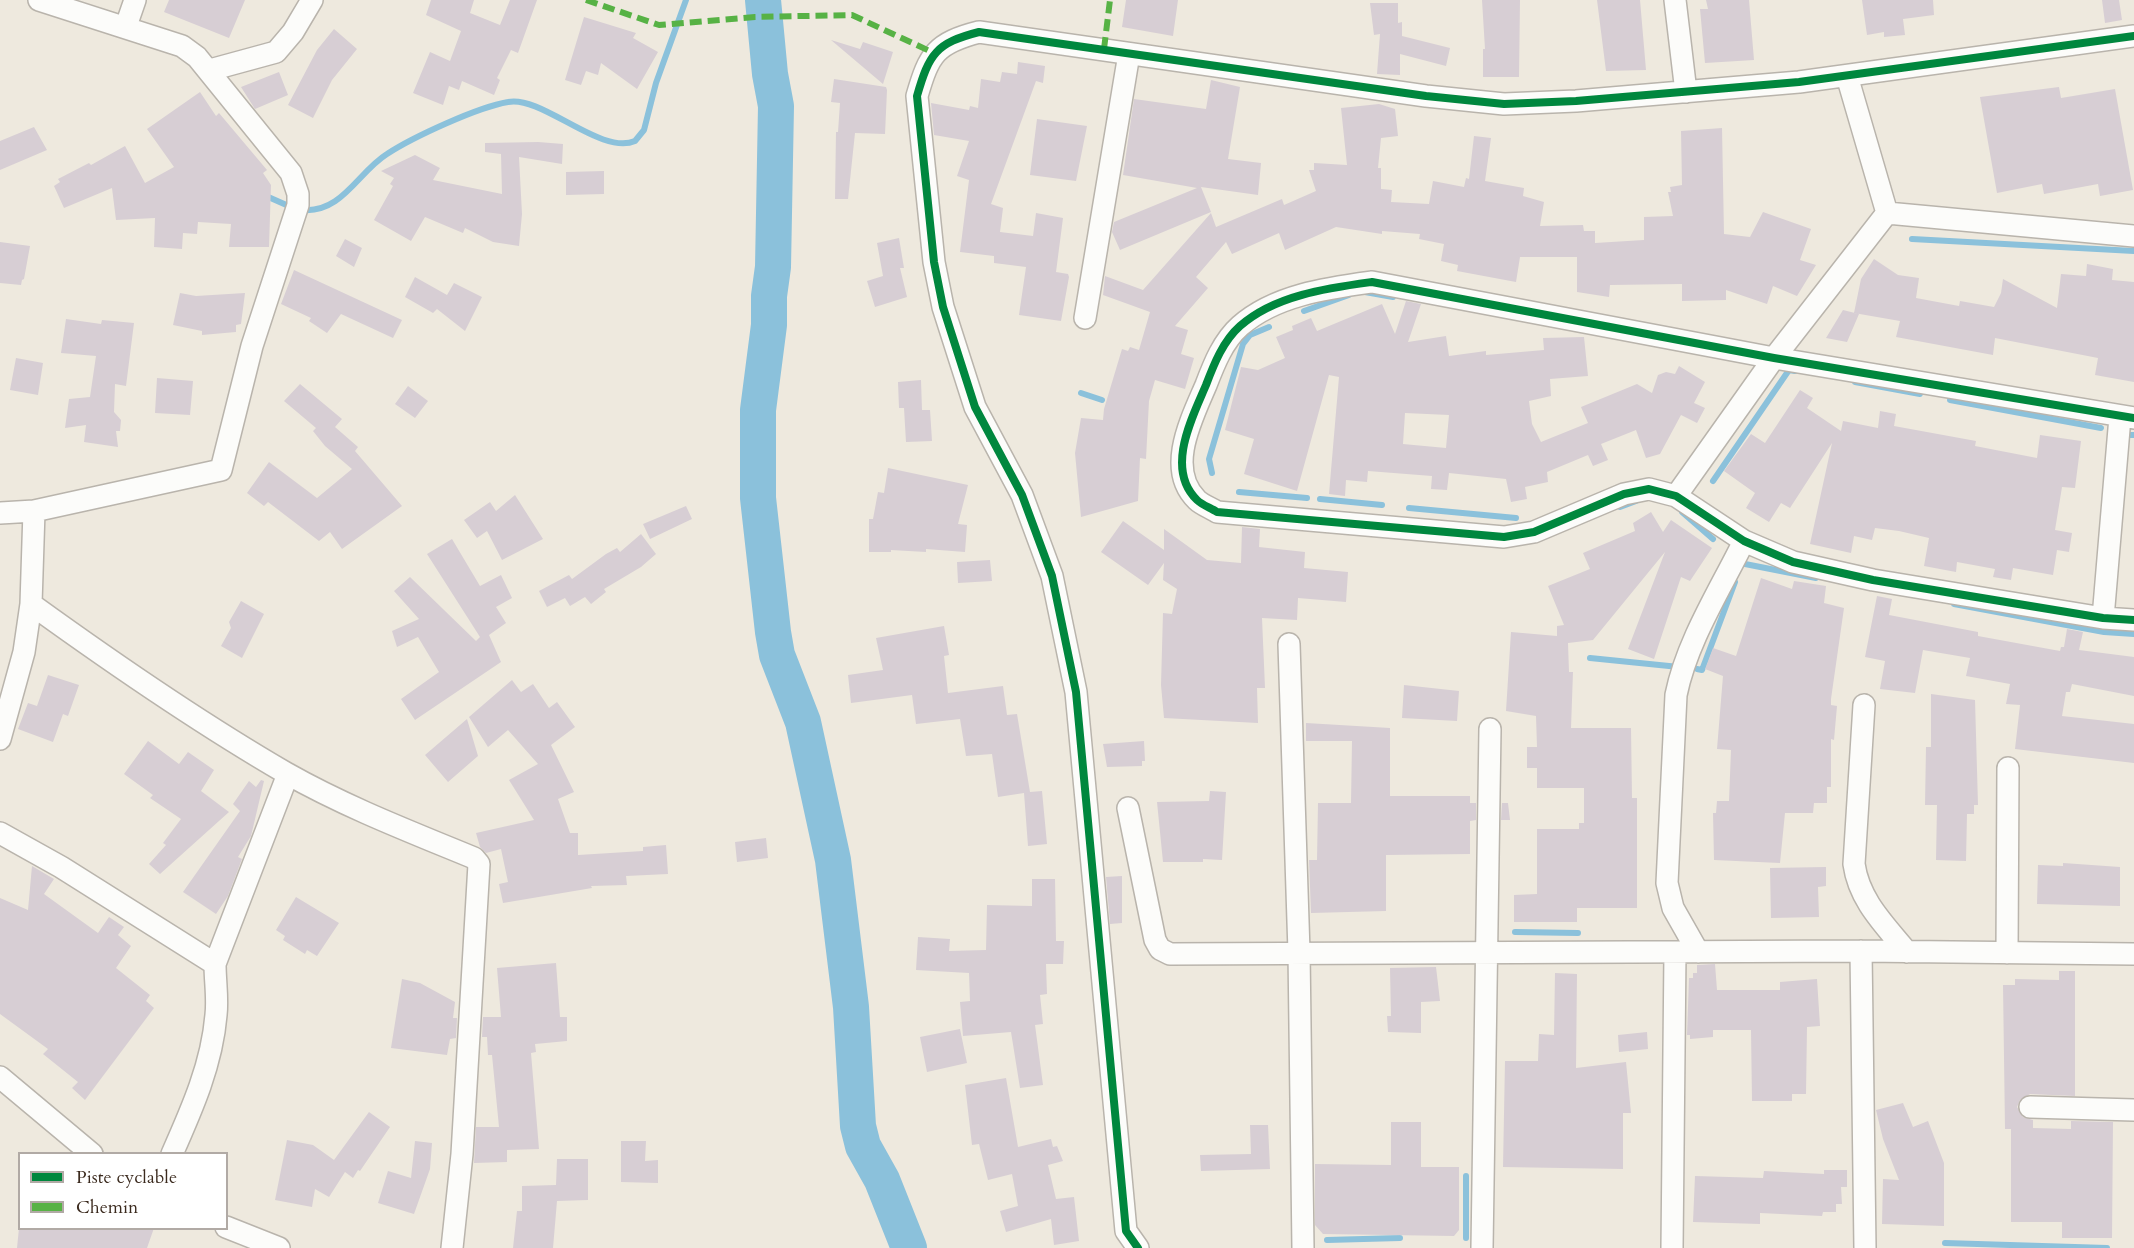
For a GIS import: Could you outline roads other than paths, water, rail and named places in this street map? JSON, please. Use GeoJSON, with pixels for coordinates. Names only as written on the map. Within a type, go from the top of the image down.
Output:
{"type":"FeatureCollection","features":[{"type":"Feature","properties":{"kind":"street"},"geometry":{"type":"LineString","coordinates":[[0,513],[34,511],[221,470],[252,346],[298,205],[298,194],[291,173],[210,70],[182,46],[126,26],[39,0]]}},
{"type":"Feature","properties":{"kind":"street"},"geometry":{"type":"LineString","coordinates":[[126,26],[135,0]]}},
{"type":"Feature","properties":{"kind":"street"},"geometry":{"type":"LineString","coordinates":[[210,70],[276,52],[293,32],[312,0]]}},
{"type":"Feature","properties":{"kind":"street"},"geometry":{"type":"LineString","coordinates":[[1676,0],[1686,92]]}},
{"type":"Feature","properties":{"kind":"street"},"geometry":{"type":"LineString","coordinates":[[1138,1248],[1126,1231],[1076,692],[1052,576],[1022,495],[975,407],[943,307],[934,262],[917,96],[923,75],[934,53],[951,39],[979,32],[1504,104],[1686,92],[1846,76],[2134,36]]}},
{"type":"Feature","properties":{"kind":"street"},"geometry":{"type":"LineString","coordinates":[[1085,318],[1129,54]]}},
{"type":"Feature","properties":{"kind":"street"},"geometry":{"type":"LineString","coordinates":[[1846,76],[1887,213]]}},
{"type":"Feature","properties":{"kind":"street"},"geometry":{"type":"LineString","coordinates":[[1887,213],[2134,236]]}},
{"type":"Feature","properties":{"kind":"street"},"geometry":{"type":"LineString","coordinates":[[1676,496],[1774,358],[1887,213]]}},
{"type":"Feature","properties":{"kind":"street"},"geometry":{"type":"LineString","coordinates":[[2103,618],[2127,418],[1774,358],[1372,282],[1327,288],[1280,302],[1240,326],[1220,352],[1189,426],[1182,452],[1185,479],[1197,500],[1217,512],[1504,537],[1534,532],[1624,494],[1649,489],[1676,496],[1744,541],[1793,562],[1862,578],[2103,618],[2134,620]]}},
{"type":"Feature","properties":{"kind":"street"},"geometry":{"type":"LineString","coordinates":[[0,739],[24,652],[31,604],[34,511]]}},
{"type":"Feature","properties":{"kind":"street"},"geometry":{"type":"LineString","coordinates":[[1698,952],[1673,908],[1667,883],[1677,695],[1681,672],[1744,541]]}},
{"type":"Feature","properties":{"kind":"street"},"geometry":{"type":"LineString","coordinates":[[31,604],[130,676],[288,774],[388,823],[474,858],[479,864],[463,1130],[452,1248]]}},
{"type":"Feature","properties":{"kind":"street"},"geometry":{"type":"LineString","coordinates":[[1289,644],[1299,952],[1303,1248]]}},
{"type":"Feature","properties":{"kind":"street"},"geometry":{"type":"LineString","coordinates":[[1864,705],[1854,864],[1857,883],[1866,902],[1907,952]]}},
{"type":"Feature","properties":{"kind":"street"},"geometry":{"type":"LineString","coordinates":[[1482,1248],[1490,729]]}},
{"type":"Feature","properties":{"kind":"street"},"geometry":{"type":"LineString","coordinates":[[2007,953],[2008,768]]}},
{"type":"Feature","properties":{"kind":"street"},"geometry":{"type":"LineString","coordinates":[[173,1152],[200,1091],[216,1015],[215,964],[288,774]]}},
{"type":"Feature","properties":{"kind":"street"},"geometry":{"type":"LineString","coordinates":[[1128,808],[1155,940],[1160,949],[1170,954],[1488,951],[2134,954]]}},
{"type":"Feature","properties":{"kind":"street"},"geometry":{"type":"LineString","coordinates":[[0,833],[61,867],[215,964]]}},
{"type":"Feature","properties":{"kind":"street"},"geometry":{"type":"LineString","coordinates":[[1861,951],[1865,1248]]}},
{"type":"Feature","properties":{"kind":"street"},"geometry":{"type":"LineString","coordinates":[[1672,1248],[1675,952]]}},
{"type":"Feature","properties":{"kind":"street"},"geometry":{"type":"LineString","coordinates":[[0,1077],[91,1152]]}},
{"type":"Feature","properties":{"kind":"street"},"geometry":{"type":"LineString","coordinates":[[2030,1107],[2134,1110]]}},
{"type":"Feature","properties":{"kind":"street"},"geometry":{"type":"LineString","coordinates":[[228,1228],[279,1248]]}},
{"type":"Feature","properties":{"kind":"waterway"},"geometry":{"type":"LineString","coordinates":[[303,210],[317,209],[339,198],[387,154],[413,139],[463,116],[508,102],[522,102],[537,107],[606,140],[621,143],[635,141],[644,130],[656,83],[686,0]]}},
{"type":"Feature","properties":{"kind":"waterway"},"geometry":{"type":"LineString","coordinates":[[763,0],[770,74],[776,106],[773,267],[769,296],[769,325],[758,410],[758,498],[773,632],[777,655],[803,722],[833,860],[851,1007],[858,1126],[863,1146],[882,1180],[909,1248]]}},
{"type":"Feature","properties":{"kind":"waterway"},"geometry":{"type":"LineString","coordinates":[[266,196],[291,207]]}},
{"type":"Feature","properties":{"kind":"waterway"},"geometry":{"type":"LineString","coordinates":[[1912,239],[2134,251]]}},
{"type":"Feature","properties":{"kind":"waterway"},"geometry":{"type":"LineString","coordinates":[[1365,292],[1393,297]]}},
{"type":"Feature","properties":{"kind":"waterway"},"geometry":{"type":"LineString","coordinates":[[1304,311],[1349,295]]}},
{"type":"Feature","properties":{"kind":"waterway"},"geometry":{"type":"LineString","coordinates":[[1212,473],[1209,459],[1243,344],[1250,335],[1269,327]]}},
{"type":"Feature","properties":{"kind":"waterway"},"geometry":{"type":"LineString","coordinates":[[1713,481],[1789,370],[1795,371]]}},
{"type":"Feature","properties":{"kind":"waterway"},"geometry":{"type":"LineString","coordinates":[[1855,382],[1920,394]]}},
{"type":"Feature","properties":{"kind":"waterway"},"geometry":{"type":"LineString","coordinates":[[1081,393],[1102,400]]}},
{"type":"Feature","properties":{"kind":"waterway"},"geometry":{"type":"LineString","coordinates":[[1950,400],[2101,428]]}},
{"type":"Feature","properties":{"kind":"waterway"},"geometry":{"type":"LineString","coordinates":[[1239,492],[1307,498]]}},
{"type":"Feature","properties":{"kind":"waterway"},"geometry":{"type":"LineString","coordinates":[[1320,499],[1382,505]]}},
{"type":"Feature","properties":{"kind":"waterway"},"geometry":{"type":"LineString","coordinates":[[1620,507],[1636,501]]}},
{"type":"Feature","properties":{"kind":"waterway"},"geometry":{"type":"LineString","coordinates":[[1409,508],[1516,518]]}},
{"type":"Feature","properties":{"kind":"waterway"},"geometry":{"type":"LineString","coordinates":[[1682,512],[1713,539]]}},
{"type":"Feature","properties":{"kind":"waterway"},"geometry":{"type":"LineString","coordinates":[[1740,563],[1816,578]]}},
{"type":"Feature","properties":{"kind":"waterway"},"geometry":{"type":"LineString","coordinates":[[1697,669],[1702,670],[1735,582]]}},
{"type":"Feature","properties":{"kind":"waterway"},"geometry":{"type":"LineString","coordinates":[[1954,604],[2104,632],[2134,634]]}},
{"type":"Feature","properties":{"kind":"waterway"},"geometry":{"type":"LineString","coordinates":[[1590,658],[1679,667]]}},
{"type":"Feature","properties":{"kind":"waterway"},"geometry":{"type":"LineString","coordinates":[[1515,932],[1578,933]]}},
{"type":"Feature","properties":{"kind":"waterway"},"geometry":{"type":"LineString","coordinates":[[1466,1176],[1466,1238]]}},
{"type":"Feature","properties":{"kind":"waterway"},"geometry":{"type":"LineString","coordinates":[[1327,1240],[1400,1238]]}},
{"type":"Feature","properties":{"kind":"waterway"},"geometry":{"type":"LineString","coordinates":[[1945,1243],[2107,1248]]}}]}
